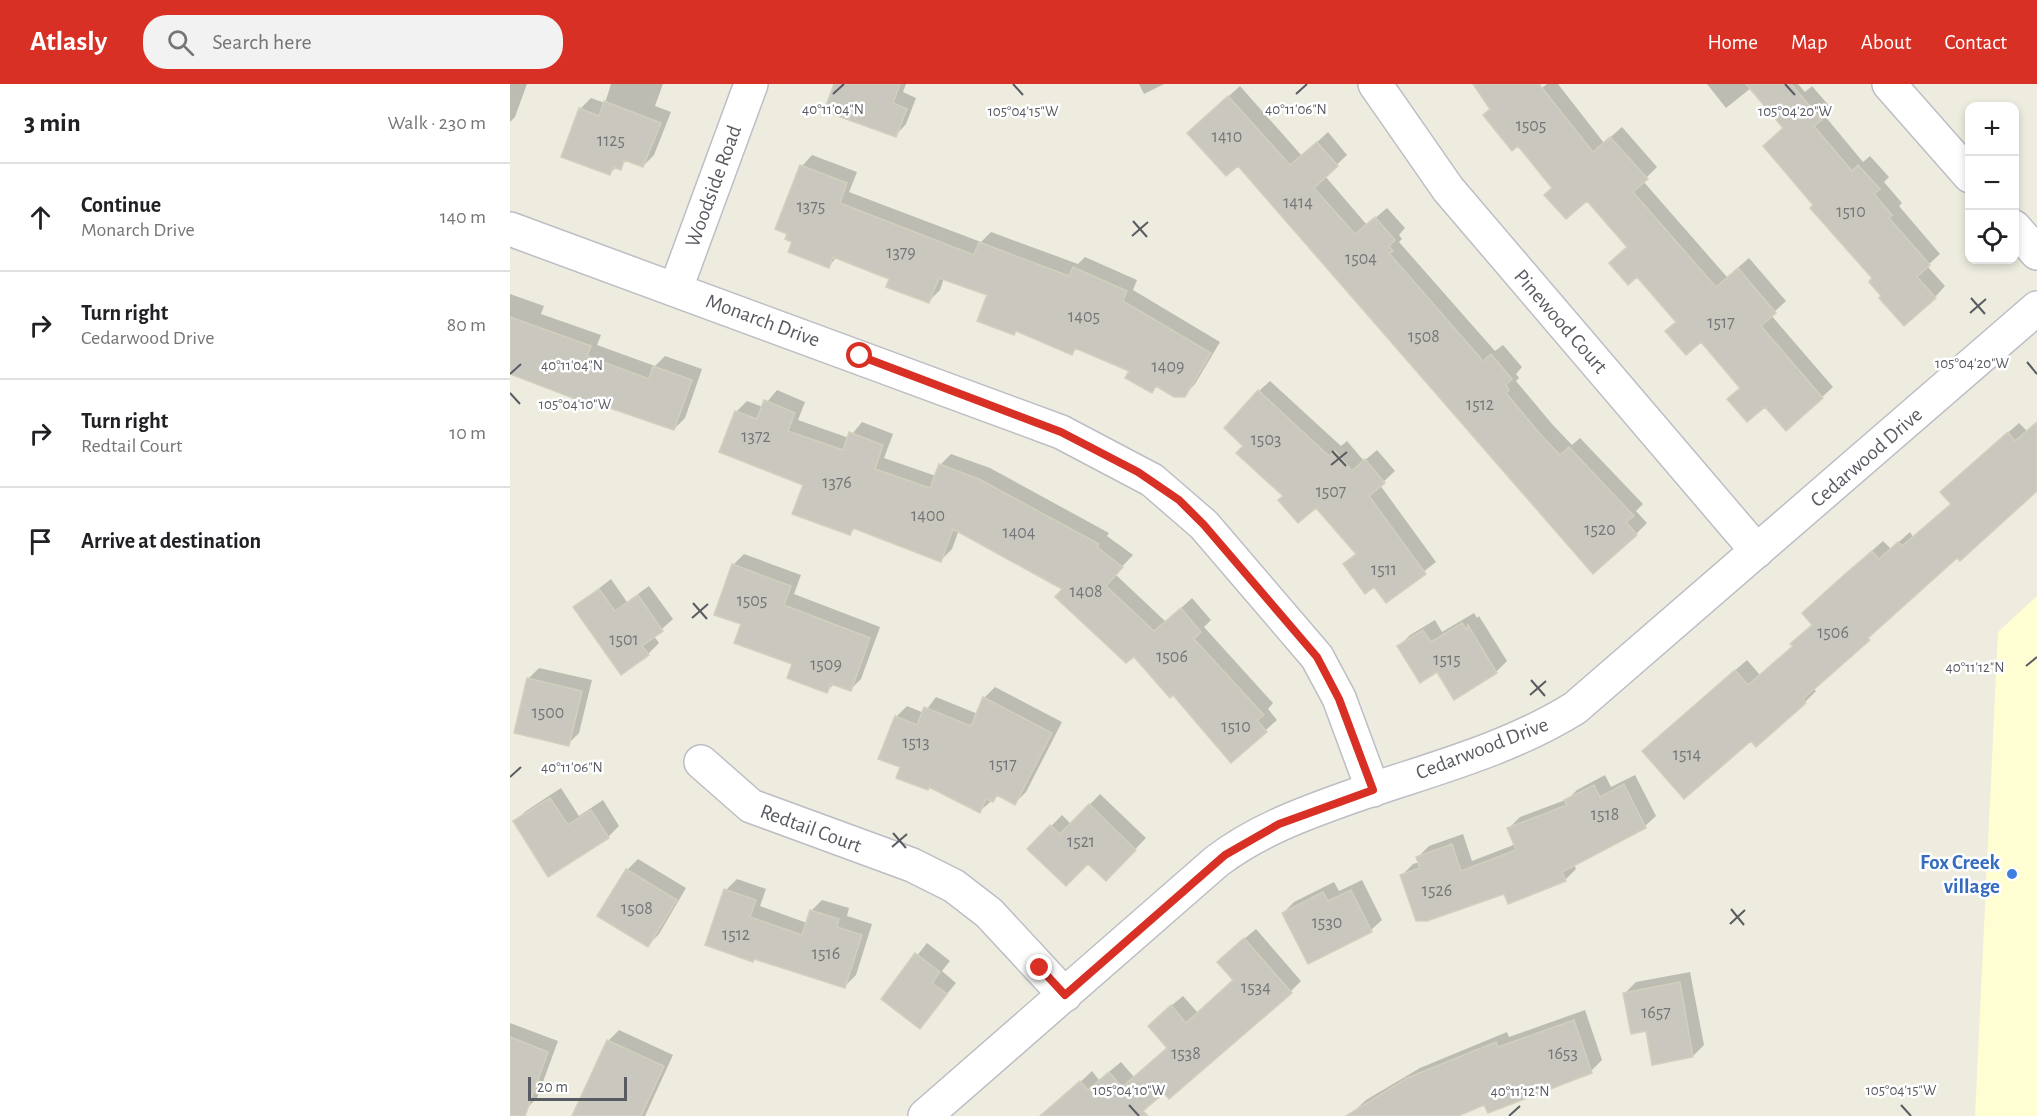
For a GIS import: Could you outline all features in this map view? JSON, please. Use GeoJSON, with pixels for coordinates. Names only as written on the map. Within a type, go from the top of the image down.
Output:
{"type":"FeatureCollection","features":[{"type":"Feature","properties":{"kind":"street","name":"Woodside Road"},"geometry":{"type":"LineString","coordinates":[[676,288],[751,84]]}},
{"type":"Feature","properties":{"kind":"street","name":"Pinewood Court"},"geometry":{"type":"LineString","coordinates":[[1375,84],[1448,189],[1757,551]]}},
{"type":"Feature","properties":{"kind":"street"},"geometry":{"type":"LineString","coordinates":[[1889,84],[1965,170]]}},
{"type":"Feature","properties":{"kind":"street","name":"Monarch Drive"},"geometry":{"type":"LineString","coordinates":[[510,229],[676,288],[1061,432],[1152,480],[1204,525],[1317,657],[1339,699],[1373,790]]}},
{"type":"Feature","properties":{"kind":"street"},"geometry":{"type":"LineString","coordinates":[[2019,233],[2037,253]]}},
{"type":"Feature","properties":{"kind":"street","name":"Cedarwood Drive"},"geometry":{"type":"LineString","coordinates":[[926,1116],[1225,855],[1279,824],[1505,743],[1566,714],[2037,308]]}},
{"type":"Feature","properties":{"kind":"street","name":"Redtail Court"},"geometry":{"type":"LineString","coordinates":[[701,762],[751,806],[912,865],[954,886],[989,913],[1065,995]]}},
{"type":"Feature","properties":{"kind":"shaded area","name":"Fox Creek village"},"geometry":{"type":"Polygon","coordinates":[[[2037,596],[2037,1116],[1975,1116],[1998,632],[2037,596]]]}},
{"type":"Feature","properties":{"kind":"building"},"geometry":{"type":"Polygon","coordinates":[[[834,84],[900,84],[893,103],[907,109],[896,137],[824,111],[834,84]]]}},
{"type":"Feature","properties":{"kind":"building"},"geometry":{"type":"Polygon","coordinates":[[[1473,84],[1539,84],[1593,152],[1610,137],[1648,179],[1633,192],[1716,287],[1738,268],[1776,313],[1761,326],[1823,398],[1786,431],[1765,407],[1747,422],[1727,399],[1740,388],[1701,342],[1686,355],[1665,331],[1676,322],[1637,277],[1628,285],[1609,263],[1627,247],[1587,201],[1566,219],[1544,195],[1552,188],[1518,146],[1512,151],[1483,115],[1490,109],[1473,84]]]}},
{"type":"Feature","properties":{"kind":"building"},"geometry":{"type":"Polygon","coordinates":[[[1746,84],[1791,84],[1822,120],[1814,126],[1852,171],[1858,165],[1880,189],[1874,194],[1892,215],[1889,218],[1930,265],[1917,277],[1936,298],[1904,326],[1879,298],[1881,296],[1869,282],[1872,278],[1810,208],[1813,205],[1763,146],[1783,128],[1746,84]]]}},
{"type":"Feature","properties":{"kind":"building"},"geometry":{"type":"Polygon","coordinates":[[[1228,96],[1290,165],[1317,142],[1338,166],[1314,188],[1355,234],[1375,217],[1395,240],[1389,246],[1393,251],[1389,253],[1483,361],[1491,354],[1512,379],[1506,385],[1509,390],[1506,393],[1541,435],[1560,455],[1569,447],[1634,516],[1626,522],[1637,535],[1593,574],[1238,166],[1226,176],[1187,133],[1228,96]]]}},
{"type":"Feature","properties":{"kind":"building"},"geometry":{"type":"Polygon","coordinates":[[[604,101],[661,123],[643,167],[624,160],[621,170],[613,167],[610,175],[561,157],[579,108],[599,116],[604,101]]]}},
{"type":"Feature","properties":{"kind":"building"},"geometry":{"type":"Polygon","coordinates":[[[800,165],[847,183],[840,203],[974,255],[979,242],[1069,276],[1073,267],[1127,291],[1123,301],[1211,353],[1185,397],[1174,397],[1156,386],[1152,393],[1125,378],[1129,371],[1075,348],[1072,355],[1016,331],[1014,335],[977,321],[987,295],[939,278],[929,303],[886,287],[889,279],[833,257],[829,268],[788,252],[792,242],[785,239],[787,234],[775,229],[800,165]]]}},
{"type":"Feature","properties":{"kind":"building"},"geometry":{"type":"Polygon","coordinates":[[[510,317],[591,346],[587,356],[649,379],[653,366],[692,380],[674,430],[595,403],[594,406],[510,374],[510,317]]]}},
{"type":"Feature","properties":{"kind":"building"},"geometry":{"type":"Polygon","coordinates":[[[1258,390],[1329,456],[1335,451],[1352,471],[1365,459],[1385,483],[1369,496],[1426,574],[1386,603],[1374,587],[1365,594],[1343,564],[1356,554],[1316,508],[1298,523],[1278,500],[1283,496],[1236,453],[1243,446],[1224,428],[1258,390]]]}},
{"type":"Feature","properties":{"kind":"building"},"geometry":{"type":"Polygon","coordinates":[[[764,400],[795,413],[788,431],[843,450],[849,432],[883,445],[875,469],[930,488],[939,464],[979,479],[1099,544],[1097,547],[1123,567],[1106,586],[1154,631],[1181,608],[1201,632],[1194,639],[1264,715],[1257,720],[1267,732],[1231,763],[1173,695],[1170,698],[1134,657],[1126,663],[1055,597],[1062,589],[953,529],[941,562],[853,528],[850,535],[792,514],[803,485],[719,452],[735,411],[757,419],[764,400]]]}},
{"type":"Feature","properties":{"kind":"building"},"geometry":{"type":"Polygon","coordinates":[[[2037,422],[2037,491],[1960,561],[1957,558],[1868,638],[1870,640],[1803,699],[1806,703],[1756,747],[1751,741],[1684,799],[1642,751],[1735,670],[1748,685],[1793,646],[1790,644],[1812,625],[1802,613],[1872,551],[1879,559],[1898,542],[1902,546],[1951,504],[1940,492],[2008,432],[2015,441],[2037,422]]]}},
{"type":"Feature","properties":{"kind":"building"},"geometry":{"type":"Polygon","coordinates":[[[732,564],[791,586],[784,605],[870,638],[851,691],[831,684],[827,693],[787,678],[792,664],[734,643],[741,624],[714,615],[732,564]]]}},
{"type":"Feature","properties":{"kind":"building"},"geometry":{"type":"Polygon","coordinates":[[[599,589],[615,611],[638,595],[663,631],[642,646],[649,655],[621,675],[573,607],[599,589]]]}},
{"type":"Feature","properties":{"kind":"building"},"geometry":{"type":"Polygon","coordinates":[[[1462,623],[1467,630],[1468,625],[1497,673],[1454,700],[1437,672],[1420,683],[1397,646],[1423,630],[1431,642],[1462,623]]]}},
{"type":"Feature","properties":{"kind":"building"},"geometry":{"type":"Polygon","coordinates":[[[527,678],[582,691],[569,746],[514,733],[527,678]]]}},
{"type":"Feature","properties":{"kind":"building"},"geometry":{"type":"Polygon","coordinates":[[[983,697],[1052,733],[1015,805],[997,795],[993,802],[986,799],[980,813],[929,787],[928,790],[896,778],[900,767],[878,759],[895,716],[917,725],[924,707],[971,726],[983,697]]]}},
{"type":"Feature","properties":{"kind":"building"},"geometry":{"type":"Polygon","coordinates":[[[1624,784],[1646,828],[1562,872],[1566,881],[1508,904],[1504,894],[1427,921],[1416,921],[1400,875],[1420,868],[1416,857],[1452,844],[1461,871],[1516,850],[1507,828],[1567,805],[1564,800],[1594,785],[1600,797],[1624,784]]]}},
{"type":"Feature","properties":{"kind":"building"},"geometry":{"type":"Polygon","coordinates":[[[550,798],[568,825],[591,810],[609,838],[548,877],[513,821],[550,798]]]}},
{"type":"Feature","properties":{"kind":"building"},"geometry":{"type":"Polygon","coordinates":[[[1089,804],[1136,850],[1106,881],[1088,864],[1066,886],[1027,849],[1050,825],[1060,834],[1089,804]]]}},
{"type":"Feature","properties":{"kind":"building"},"geometry":{"type":"Polygon","coordinates":[[[626,869],[677,900],[648,947],[597,916],[626,869]]]}},
{"type":"Feature","properties":{"kind":"building"},"geometry":{"type":"Polygon","coordinates":[[[724,889],[756,900],[750,917],[802,935],[810,910],[839,919],[837,927],[862,935],[845,988],[754,959],[753,962],[705,945],[724,889]]]}},
{"type":"Feature","properties":{"kind":"building"},"geometry":{"type":"Polygon","coordinates":[[[1351,890],[1372,932],[1308,964],[1282,913],[1323,892],[1328,901],[1351,890]]]}},
{"type":"Feature","properties":{"kind":"building"},"geometry":{"type":"Polygon","coordinates":[[[1244,938],[1292,993],[1169,1099],[1164,1093],[1143,1111],[1148,1116],[1040,1116],[1080,1081],[1088,1090],[1109,1072],[1122,1087],[1167,1048],[1148,1026],[1171,1005],[1186,1023],[1233,980],[1217,962],[1244,938]]]}},
{"type":"Feature","properties":{"kind":"building"},"geometry":{"type":"Polygon","coordinates":[[[915,953],[940,972],[932,983],[947,994],[920,1029],[881,999],[915,953]]]}},
{"type":"Feature","properties":{"kind":"building"},"geometry":{"type":"Polygon","coordinates":[[[1680,982],[1693,1057],[1652,1065],[1646,1031],[1631,1034],[1623,993],[1680,982]]]}},
{"type":"Feature","properties":{"kind":"building"},"geometry":{"type":"Polygon","coordinates":[[[1574,1020],[1592,1073],[1488,1113],[1484,1105],[1458,1116],[1346,1116],[1407,1078],[1496,1042],[1498,1047],[1574,1020]]]}},
{"type":"Feature","properties":{"kind":"building"},"geometry":{"type":"Polygon","coordinates":[[[510,1037],[548,1052],[525,1116],[510,1116],[510,1037]]]}},
{"type":"Feature","properties":{"kind":"building"},"geometry":{"type":"Polygon","coordinates":[[[607,1040],[664,1066],[641,1116],[572,1116],[607,1040]]]}},
{"type":"Feature","properties":{"kind":"place","name":"Fox Creek village"},"geometry":{"type":"Point","coordinates":[2012,874]}},
{"type":"Feature","properties":{"kind":"route"},"geometry":{"type":"LineString","coordinates":[[860,356],[1061,432],[1152,480],[1179,500],[1204,525],[1317,657],[1339,699],[1373,790],[1279,824],[1243,843],[1217,861],[1065,995],[1040,968]]}}]}
